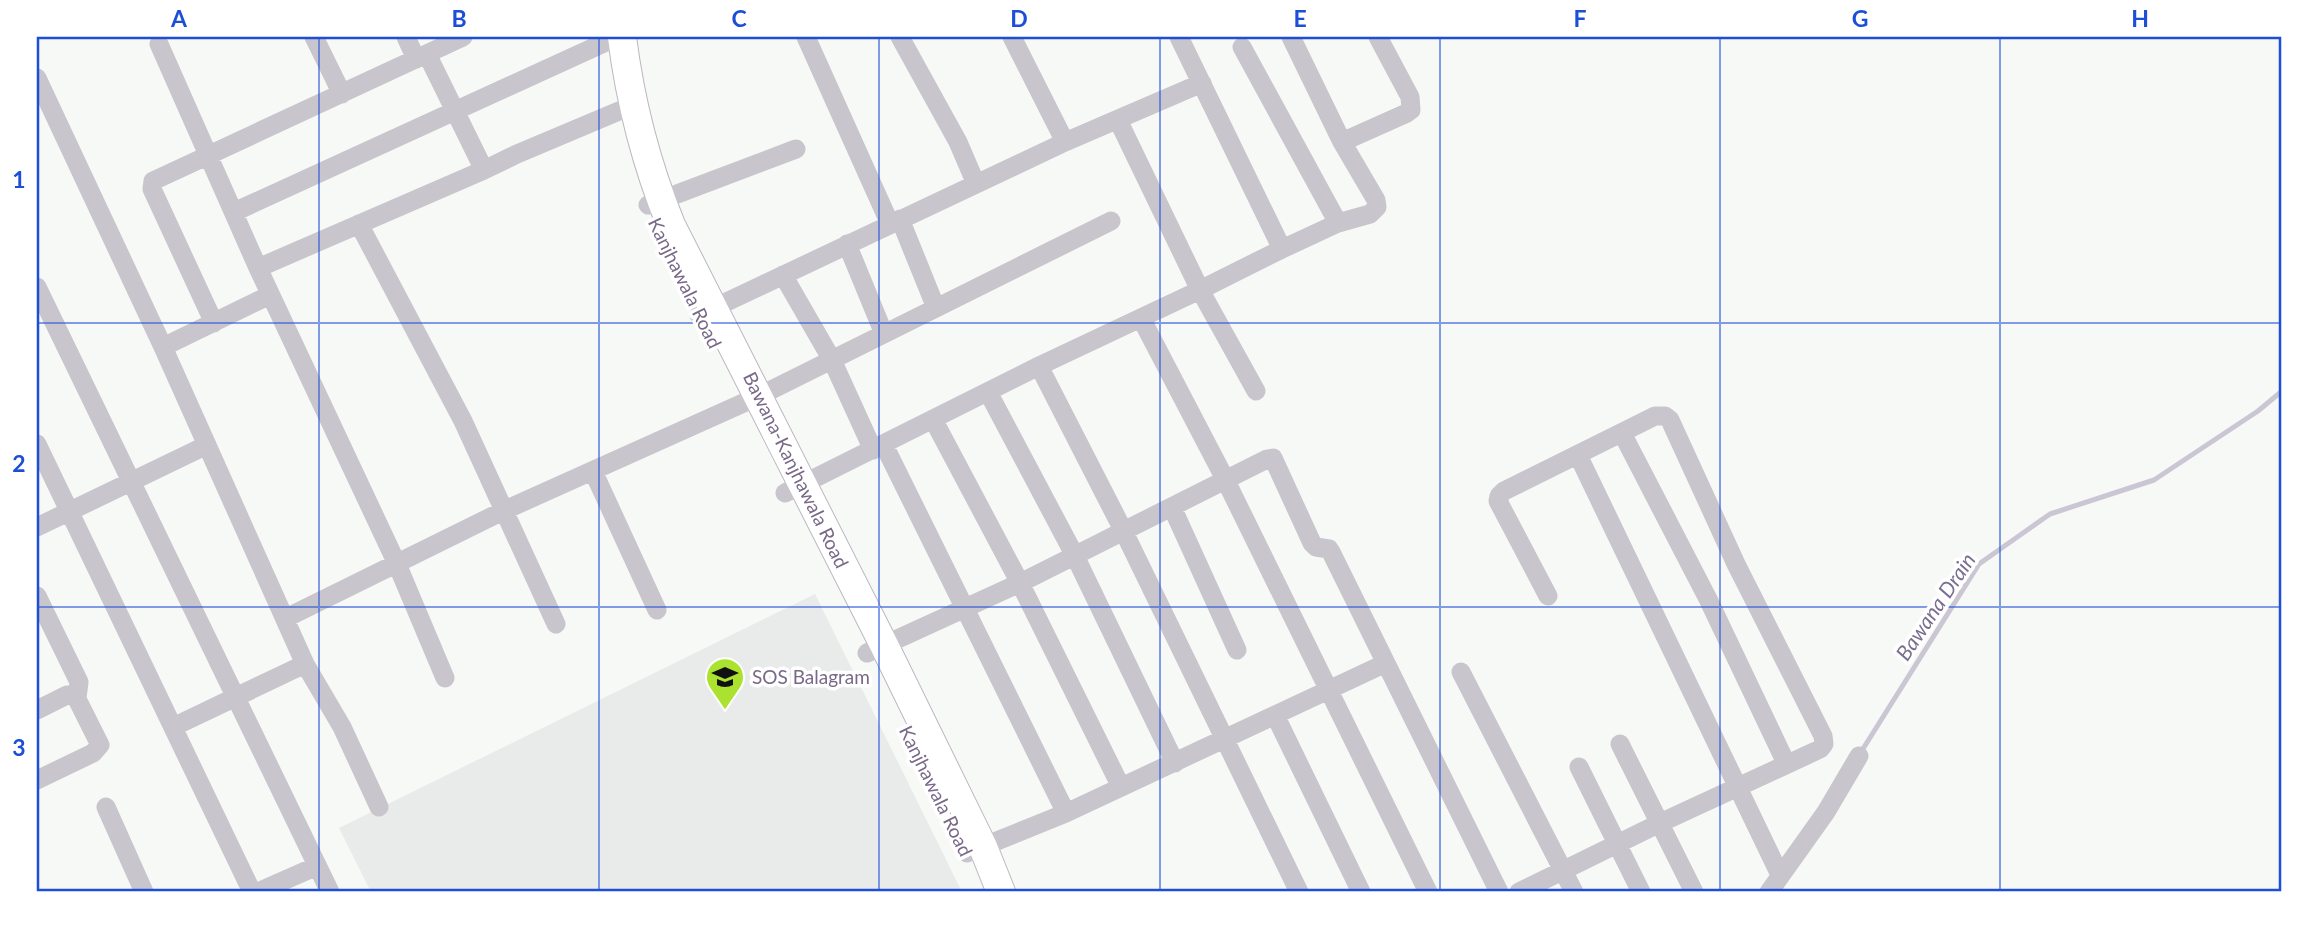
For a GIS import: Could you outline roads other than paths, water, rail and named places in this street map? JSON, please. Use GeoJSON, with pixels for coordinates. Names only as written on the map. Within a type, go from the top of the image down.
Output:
{"type":"FeatureCollection","features":[{"type":"Feature","properties":{"kind":"main road","name":"Bawana-Kanjhawala Road"},"geometry":{"type":"LineString","coordinates":[[613,38],[626,74],[627,109],[654,203],[975,850],[1002,892]]}},
{"type":"Feature","properties":{"kind":"main road","name":"Kanjhawala Road"},"geometry":{"type":"LineString","coordinates":[[975,850],[985,892]]}},
{"type":"Feature","properties":{"kind":"street"},"geometry":{"type":"LineString","coordinates":[[314,37],[342,94]]}},
{"type":"Feature","properties":{"kind":"street"},"geometry":{"type":"LineString","coordinates":[[405,37],[422,56],[455,111],[484,170]]}},
{"type":"Feature","properties":{"kind":"street"},"geometry":{"type":"LineString","coordinates":[[214,323],[152,186],[155,180],[463,37]]}},
{"type":"Feature","properties":{"kind":"street"},"geometry":{"type":"LineString","coordinates":[[806,37],[936,308]]}},
{"type":"Feature","properties":{"kind":"street"},"geometry":{"type":"LineString","coordinates":[[900,37],[958,142],[976,184]]}},
{"type":"Feature","properties":{"kind":"street"},"geometry":{"type":"LineString","coordinates":[[1012,37],[1065,142]]}},
{"type":"Feature","properties":{"kind":"street"},"geometry":{"type":"LineString","coordinates":[[1179,37],[1282,249]]}},
{"type":"Feature","properties":{"kind":"street"},"geometry":{"type":"LineString","coordinates":[[794,489],[1282,249],[1338,223],[1370,214],[1377,208],[1376,200],[1342,142],[1292,37]]}},
{"type":"Feature","properties":{"kind":"street"},"geometry":{"type":"LineString","coordinates":[[1342,142],[1411,110],[1410,97],[1378,37]]}},
{"type":"Feature","properties":{"kind":"street"},"geometry":{"type":"LineString","coordinates":[[233,212],[613,38]]}},
{"type":"Feature","properties":{"kind":"street"},"geometry":{"type":"LineString","coordinates":[[159,44],[270,296],[397,564],[445,678]]}},
{"type":"Feature","properties":{"kind":"street"},"geometry":{"type":"LineString","coordinates":[[1241,47],[1338,223]]}},
{"type":"Feature","properties":{"kind":"street"},"geometry":{"type":"LineString","coordinates":[[37,78],[163,347],[305,664],[342,726],[379,807]]}},
{"type":"Feature","properties":{"kind":"street"},"geometry":{"type":"LineString","coordinates":[[707,311],[1065,142],[1202,83]]}},
{"type":"Feature","properties":{"kind":"street"},"geometry":{"type":"LineString","coordinates":[[258,268],[517,154],[627,109]]}},
{"type":"Feature","properties":{"kind":"street"},"geometry":{"type":"LineString","coordinates":[[1118,120],[1200,290],[1256,391]]}},
{"type":"Feature","properties":{"kind":"street"},"geometry":{"type":"LineString","coordinates":[[654,203],[796,149]]}},
{"type":"Feature","properties":{"kind":"street"},"geometry":{"type":"LineString","coordinates":[[286,618],[505,510],[751,400],[1111,221]]}},
{"type":"Feature","properties":{"kind":"street"},"geometry":{"type":"LineString","coordinates":[[359,224],[463,421],[556,624]]}},
{"type":"Feature","properties":{"kind":"street"},"geometry":{"type":"LineString","coordinates":[[847,244],[884,334]]}},
{"type":"Feature","properties":{"kind":"street"},"geometry":{"type":"LineString","coordinates":[[783,275],[832,359],[965,608],[1066,813]]}},
{"type":"Feature","properties":{"kind":"street"},"geometry":{"type":"LineString","coordinates":[[37,287],[330,892]]}},
{"type":"Feature","properties":{"kind":"street"},"geometry":{"type":"LineString","coordinates":[[163,347],[270,296]]}},
{"type":"Feature","properties":{"kind":"street"},"geometry":{"type":"LineString","coordinates":[[1141,318],[1225,479],[1428,892]]}},
{"type":"Feature","properties":{"kind":"street"},"geometry":{"type":"LineString","coordinates":[[1040,366],[1299,892]]}},
{"type":"Feature","properties":{"kind":"street"},"geometry":{"type":"LineString","coordinates":[[988,392],[1074,556],[1175,762]]}},
{"type":"Feature","properties":{"kind":"street"},"geometry":{"type":"LineString","coordinates":[[1519,892],[1824,744],[1823,736],[1736,564],[1670,420],[1665,416],[1655,416],[1504,491],[1499,496],[1499,501],[1548,596]]}},
{"type":"Feature","properties":{"kind":"street"},"geometry":{"type":"LineString","coordinates":[[933,419],[1020,583],[1121,787]]}},
{"type":"Feature","properties":{"kind":"street"},"geometry":{"type":"LineString","coordinates":[[1622,433],[1708,599],[1786,763]]}},
{"type":"Feature","properties":{"kind":"street"},"geometry":{"type":"LineString","coordinates":[[37,444],[252,892]]}},
{"type":"Feature","properties":{"kind":"street"},"geometry":{"type":"LineString","coordinates":[[37,527],[207,445]]}},
{"type":"Feature","properties":{"kind":"street"},"geometry":{"type":"LineString","coordinates":[[1578,455],[1780,875]]}},
{"type":"Feature","properties":{"kind":"street"},"geometry":{"type":"LineString","coordinates":[[876,649],[1020,583],[1225,479],[1273,458],[1312,542],[1316,547],[1329,549],[1331,552],[1499,892]]}},
{"type":"Feature","properties":{"kind":"street"},"geometry":{"type":"LineString","coordinates":[[593,471],[657,610]]}},
{"type":"Feature","properties":{"kind":"street"},"geometry":{"type":"LineString","coordinates":[[1172,507],[1237,650]]}},
{"type":"Feature","properties":{"kind":"street"},"geometry":{"type":"LineString","coordinates":[[37,596],[79,682],[77,698]]}},
{"type":"Feature","properties":{"kind":"street"},"geometry":{"type":"LineString","coordinates":[[975,850],[1066,813],[1386,663]]}},
{"type":"Feature","properties":{"kind":"street"},"geometry":{"type":"LineString","coordinates":[[173,727],[305,664]]}},
{"type":"Feature","properties":{"kind":"street"},"geometry":{"type":"LineString","coordinates":[[1461,672],[1574,892]]}},
{"type":"Feature","properties":{"kind":"street"},"geometry":{"type":"LineString","coordinates":[[37,710],[71,694],[77,698],[99,741],[98,750],[37,780]]}},
{"type":"Feature","properties":{"kind":"street"},"geometry":{"type":"LineString","coordinates":[[1275,715],[1361,892]]}},
{"type":"Feature","properties":{"kind":"street"},"geometry":{"type":"LineString","coordinates":[[1620,744],[1695,892]]}},
{"type":"Feature","properties":{"kind":"street"},"geometry":{"type":"LineString","coordinates":[[1769,892],[1826,812],[1859,756]]}},
{"type":"Feature","properties":{"kind":"street"},"geometry":{"type":"LineString","coordinates":[[1579,766],[1641,892]]}},
{"type":"Feature","properties":{"kind":"street"},"geometry":{"type":"LineString","coordinates":[[106,807],[144,892]]}},
{"type":"Feature","properties":{"kind":"street"},"geometry":{"type":"LineString","coordinates":[[258,892],[317,866]]}},
{"type":"Feature","properties":{"kind":"waterway","name":"Bawana Drain"},"geometry":{"type":"LineString","coordinates":[[1861,752],[1979,564],[2050,514],[2154,480],[2258,411],[2282,391]]}},
{"type":"Feature","properties":{"kind":"place","name":"SOS Balagram"},"geometry":{"type":"Point","coordinates":[725,711]}}]}
